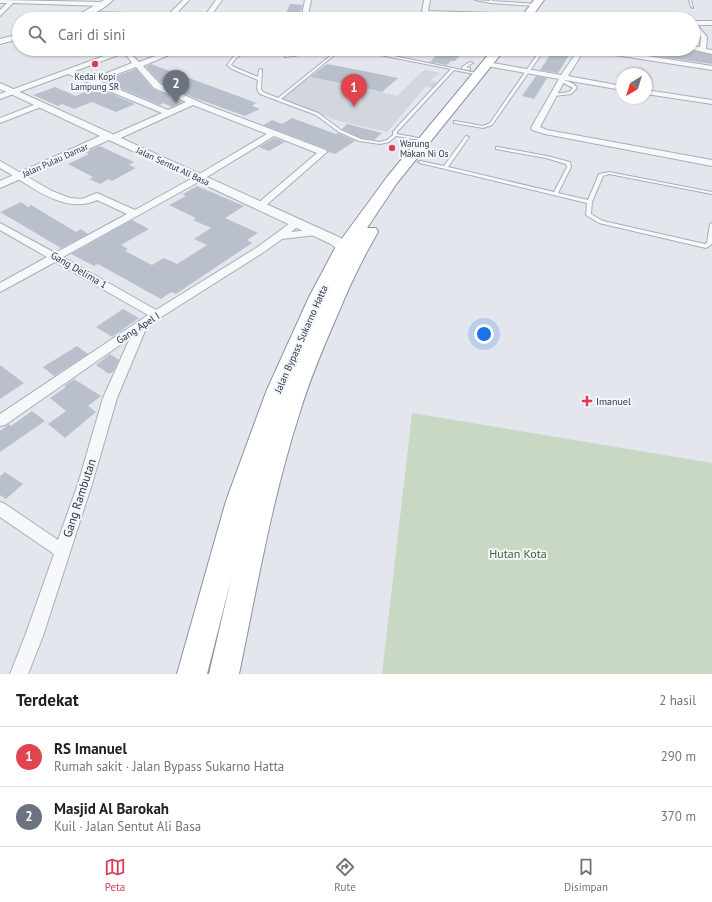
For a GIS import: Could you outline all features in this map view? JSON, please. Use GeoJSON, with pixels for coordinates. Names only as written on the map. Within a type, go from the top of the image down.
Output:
{"type":"FeatureCollection","features":[{"type":"Feature","properties":{"kind":"highway"},"geometry":{"type":"LineString","coordinates":[[537,12],[551,0]]}},
{"type":"Feature","properties":{"kind":"highway"},"geometry":{"type":"LineString","coordinates":[[533,12],[538,2]]}},
{"type":"Feature","properties":{"kind":"highway","name":"Jalan Bypass Sukarno Hatta"},"geometry":{"type":"LineString","coordinates":[[224,674],[264,497],[287,416],[310,356],[335,298],[359,249],[390,201],[463,103],[489,63]]}},
{"type":"Feature","properties":{"kind":"highway","name":"Jalan Bypass Sukarno Hatta"},"geometry":{"type":"LineString","coordinates":[[186,674],[195,661],[238,501],[259,441],[277,392],[318,297],[344,248],[392,180],[424,140],[463,103]]}},
{"type":"Feature","properties":{"kind":"street"},"geometry":{"type":"LineString","coordinates":[[175,12],[186,0]]}},
{"type":"Feature","properties":{"kind":"street"},"geometry":{"type":"LineString","coordinates":[[211,12],[219,0]]}},
{"type":"Feature","properties":{"kind":"street"},"geometry":{"type":"LineString","coordinates":[[306,12],[308,0]]}},
{"type":"Feature","properties":{"kind":"street"},"geometry":{"type":"LineString","coordinates":[[424,12],[427,0]]}},
{"type":"Feature","properties":{"kind":"street"},"geometry":{"type":"LineString","coordinates":[[0,1],[106,2]]}},
{"type":"Feature","properties":{"kind":"street"},"geometry":{"type":"LineString","coordinates":[[0,14],[12,1]]}},
{"type":"Feature","properties":{"kind":"street"},"geometry":{"type":"LineString","coordinates":[[93,12],[106,2]]}},
{"type":"Feature","properties":{"kind":"street"},"geometry":{"type":"LineString","coordinates":[[700,24],[712,23]]}},
{"type":"Feature","properties":{"kind":"street"},"geometry":{"type":"LineString","coordinates":[[700,32],[704,37],[703,49]]}},
{"type":"Feature","properties":{"kind":"street"},"geometry":{"type":"LineString","coordinates":[[0,42],[12,38]]}},
{"type":"Feature","properties":{"kind":"street"},"geometry":{"type":"LineString","coordinates":[[700,49],[712,52]]}},
{"type":"Feature","properties":{"kind":"street"},"geometry":{"type":"LineString","coordinates":[[0,97],[112,56]]}},
{"type":"Feature","properties":{"kind":"street"},"geometry":{"type":"LineString","coordinates":[[128,56],[157,86],[193,102],[323,152],[260,206]]}},
{"type":"Feature","properties":{"kind":"street"},"geometry":{"type":"LineString","coordinates":[[93,81],[161,56]]}},
{"type":"Feature","properties":{"kind":"street"},"geometry":{"type":"LineString","coordinates":[[578,56],[535,128],[539,131],[712,163]]}},
{"type":"Feature","properties":{"kind":"street"},"geometry":{"type":"LineString","coordinates":[[634,56],[712,68]]}},
{"type":"Feature","properties":{"kind":"street"},"geometry":{"type":"LineString","coordinates":[[489,63],[563,79],[616,87]]}},
{"type":"Feature","properties":{"kind":"street"},"geometry":{"type":"LineString","coordinates":[[68,71],[168,113]]}},
{"type":"Feature","properties":{"kind":"street","name":"Jalan Sentut Ali Basa"},"geometry":{"type":"LineString","coordinates":[[0,86],[336,241],[344,248]]}},
{"type":"Feature","properties":{"kind":"street"},"geometry":{"type":"LineString","coordinates":[[652,93],[712,102]]}},
{"type":"Feature","properties":{"kind":"street"},"geometry":{"type":"LineString","coordinates":[[111,137],[193,102]]}},
{"type":"Feature","properties":{"kind":"street"},"geometry":{"type":"LineString","coordinates":[[0,121],[42,105]]}},
{"type":"Feature","properties":{"kind":"street"},"geometry":{"type":"LineString","coordinates":[[0,288],[199,178],[274,133]]}},
{"type":"Feature","properties":{"kind":"street","name":"Jalan Pulau Damar"},"geometry":{"type":"LineString","coordinates":[[0,184],[111,137]]}},
{"type":"Feature","properties":{"kind":"street"},"geometry":{"type":"LineString","coordinates":[[0,164],[66,201],[84,202],[97,196],[134,213]]}},
{"type":"Feature","properties":{"kind":"street","name":"Gang Apel I"},"geometry":{"type":"LineString","coordinates":[[0,421],[142,324],[278,237],[297,223]]}},
{"type":"Feature","properties":{"kind":"street","name":"Gang Delima 1"},"geometry":{"type":"LineString","coordinates":[[0,226],[157,315]]}},
{"type":"Feature","properties":{"kind":"street","name":"Gang Apel I"},"geometry":{"type":"LineString","coordinates":[[278,237],[316,232]]}},
{"type":"Feature","properties":{"kind":"street","name":"Gang Rambutan"},"geometry":{"type":"LineString","coordinates":[[19,674],[34,636],[85,484],[110,398],[142,324]]}},
{"type":"Feature","properties":{"kind":"street"},"geometry":{"type":"LineString","coordinates":[[0,509],[62,551]]}},
{"type":"Feature","properties":{"kind":"lane"},"geometry":{"type":"LineString","coordinates":[[476,0],[538,2]]}},
{"type":"Feature","properties":{"kind":"lane"},"geometry":{"type":"LineString","coordinates":[[690,0],[692,7]]}},
{"type":"Feature","properties":{"kind":"lane"},"geometry":{"type":"LineString","coordinates":[[237,56],[229,65],[260,79]]}},
{"type":"Feature","properties":{"kind":"lane"},"geometry":{"type":"LineString","coordinates":[[279,99],[332,56]]}},
{"type":"Feature","properties":{"kind":"lane"},"geometry":{"type":"LineString","coordinates":[[389,56],[453,69],[489,63]]}},
{"type":"Feature","properties":{"kind":"lane"},"geometry":{"type":"LineString","coordinates":[[463,103],[483,127],[491,124],[529,72],[539,56]]}},
{"type":"Feature","properties":{"kind":"lane"},"geometry":{"type":"LineString","coordinates":[[261,70],[259,89],[261,93],[317,114],[340,131],[366,142],[380,144],[395,135],[395,132],[401,125],[453,69]]}},
{"type":"Feature","properties":{"kind":"lane"},"geometry":{"type":"LineString","coordinates":[[555,95],[570,93],[575,88],[563,79]]}},
{"type":"Feature","properties":{"kind":"lane"},"geometry":{"type":"LineString","coordinates":[[395,135],[424,140]]}},
{"type":"Feature","properties":{"kind":"lane"},"geometry":{"type":"LineString","coordinates":[[446,167],[467,137]]}},
{"type":"Feature","properties":{"kind":"lane"},"geometry":{"type":"LineString","coordinates":[[498,148],[547,157],[568,163],[569,167],[556,193]]}},
{"type":"Feature","properties":{"kind":"lane"},"geometry":{"type":"LineString","coordinates":[[420,162],[590,202]]}},
{"type":"Feature","properties":{"kind":"lane"},"geometry":{"type":"LineString","coordinates":[[712,193],[609,173],[601,175],[590,202],[588,215],[601,222],[706,246],[709,244],[712,224]]}},
{"type":"Feature","properties":{"kind":"shaded area"},"geometry":{"type":"Polygon","coordinates":[[[424,70],[441,73],[430,80],[438,83],[431,88],[426,86],[387,132],[339,121],[279,99],[309,77],[397,96],[424,70]]]}},
{"type":"Feature","properties":{"kind":"green space","name":"Hutan Kota"},"geometry":{"type":"Polygon","coordinates":[[[412,413],[712,463],[712,674],[382,674],[412,413]]]}},
{"type":"Feature","properties":{"kind":"building"},"geometry":{"type":"Polygon","coordinates":[[[290,4],[303,5],[300,12],[286,12],[290,4]]]}},
{"type":"Feature","properties":{"kind":"building"},"geometry":{"type":"Polygon","coordinates":[[[700,52],[712,55],[712,64],[655,56],[700,56],[700,52]]]}},
{"type":"Feature","properties":{"kind":"building"},"geometry":{"type":"Polygon","coordinates":[[[436,56],[460,56],[455,61],[451,61],[447,65],[430,62],[436,56]]]}},
{"type":"Feature","properties":{"kind":"building"},"geometry":{"type":"Polygon","coordinates":[[[549,56],[569,56],[558,73],[540,70],[549,56]]]}},
{"type":"Feature","properties":{"kind":"building"},"geometry":{"type":"Polygon","coordinates":[[[151,64],[256,103],[252,106],[260,109],[245,116],[195,98],[161,83],[146,67],[151,64]]]}},
{"type":"Feature","properties":{"kind":"building"},"geometry":{"type":"Polygon","coordinates":[[[327,64],[398,78],[382,92],[310,77],[327,64]]]}},
{"type":"Feature","properties":{"kind":"building"},"geometry":{"type":"Polygon","coordinates":[[[136,69],[153,89],[182,102],[172,107],[163,103],[160,105],[103,81],[136,69]]]}},
{"type":"Feature","properties":{"kind":"building"},"geometry":{"type":"Polygon","coordinates":[[[536,76],[547,78],[534,99],[522,96],[536,76]]]}},
{"type":"Feature","properties":{"kind":"building"},"geometry":{"type":"Polygon","coordinates":[[[55,87],[76,96],[96,87],[135,104],[116,112],[92,102],[74,109],[62,104],[58,106],[33,95],[55,87]]]}},
{"type":"Feature","properties":{"kind":"building"},"geometry":{"type":"Polygon","coordinates":[[[292,118],[336,134],[338,133],[355,141],[335,154],[328,152],[327,149],[263,125],[272,120],[282,124],[292,118]]]}},
{"type":"Feature","properties":{"kind":"building"},"geometry":{"type":"Polygon","coordinates":[[[347,124],[382,133],[374,140],[361,138],[342,129],[347,124]]]}},
{"type":"Feature","properties":{"kind":"building"},"geometry":{"type":"Polygon","coordinates":[[[274,138],[285,142],[269,151],[259,147],[274,138]]]}},
{"type":"Feature","properties":{"kind":"building"},"geometry":{"type":"Polygon","coordinates":[[[100,146],[134,162],[129,165],[136,168],[112,181],[109,179],[100,184],[89,179],[93,177],[68,164],[89,154],[86,152],[100,146]]]}},
{"type":"Feature","properties":{"kind":"building"},"geometry":{"type":"Polygon","coordinates":[[[197,186],[244,206],[225,218],[258,233],[247,240],[252,243],[176,294],[171,292],[161,299],[98,264],[94,266],[71,254],[132,220],[149,229],[121,245],[128,249],[125,251],[152,265],[164,258],[177,264],[207,245],[194,239],[211,228],[193,220],[196,218],[169,205],[186,196],[183,194],[197,186]]]}},
{"type":"Feature","properties":{"kind":"building"},"geometry":{"type":"Polygon","coordinates":[[[21,202],[28,207],[31,205],[76,232],[81,229],[88,234],[61,248],[0,212],[21,202]]]}},
{"type":"Feature","properties":{"kind":"building"},"geometry":{"type":"Polygon","coordinates":[[[123,309],[139,318],[112,337],[96,327],[123,309]]]}},
{"type":"Feature","properties":{"kind":"building"},"geometry":{"type":"Polygon","coordinates":[[[77,346],[88,354],[54,376],[43,367],[77,346]]]}},
{"type":"Feature","properties":{"kind":"building"},"geometry":{"type":"Polygon","coordinates":[[[110,354],[119,360],[114,371],[109,374],[96,365],[110,354]]]}},
{"type":"Feature","properties":{"kind":"building"},"geometry":{"type":"Polygon","coordinates":[[[0,365],[24,383],[0,399],[0,365]]]}},
{"type":"Feature","properties":{"kind":"building"},"geometry":{"type":"Polygon","coordinates":[[[74,379],[101,396],[88,406],[96,412],[65,438],[48,424],[66,411],[50,398],[66,387],[64,386],[74,379]]]}},
{"type":"Feature","properties":{"kind":"building"},"geometry":{"type":"Polygon","coordinates":[[[32,411],[45,421],[0,452],[0,431],[9,424],[11,426],[32,411]]]}},
{"type":"Feature","properties":{"kind":"building"},"geometry":{"type":"Polygon","coordinates":[[[5,472],[23,484],[6,499],[0,495],[0,476],[5,472]]]}},
{"type":"Feature","properties":{"kind":"place","name":"Kedai Kopi Lampung SR"},"geometry":{"type":"Point","coordinates":[95,64]}},
{"type":"Feature","properties":{"kind":"place","name":"Masjid Al Barokah"},"geometry":{"type":"Point","coordinates":[176,103]}},
{"type":"Feature","properties":{"kind":"place","name":"RS Imanuel"},"geometry":{"type":"Point","coordinates":[354,107]}},
{"type":"Feature","properties":{"kind":"place","name":"Warung Makan Ni Os"},"geometry":{"type":"Point","coordinates":[392,148]}},
{"type":"Feature","properties":{"kind":"place","name":"Imanuel"},"geometry":{"type":"Point","coordinates":[587,401]}}]}
